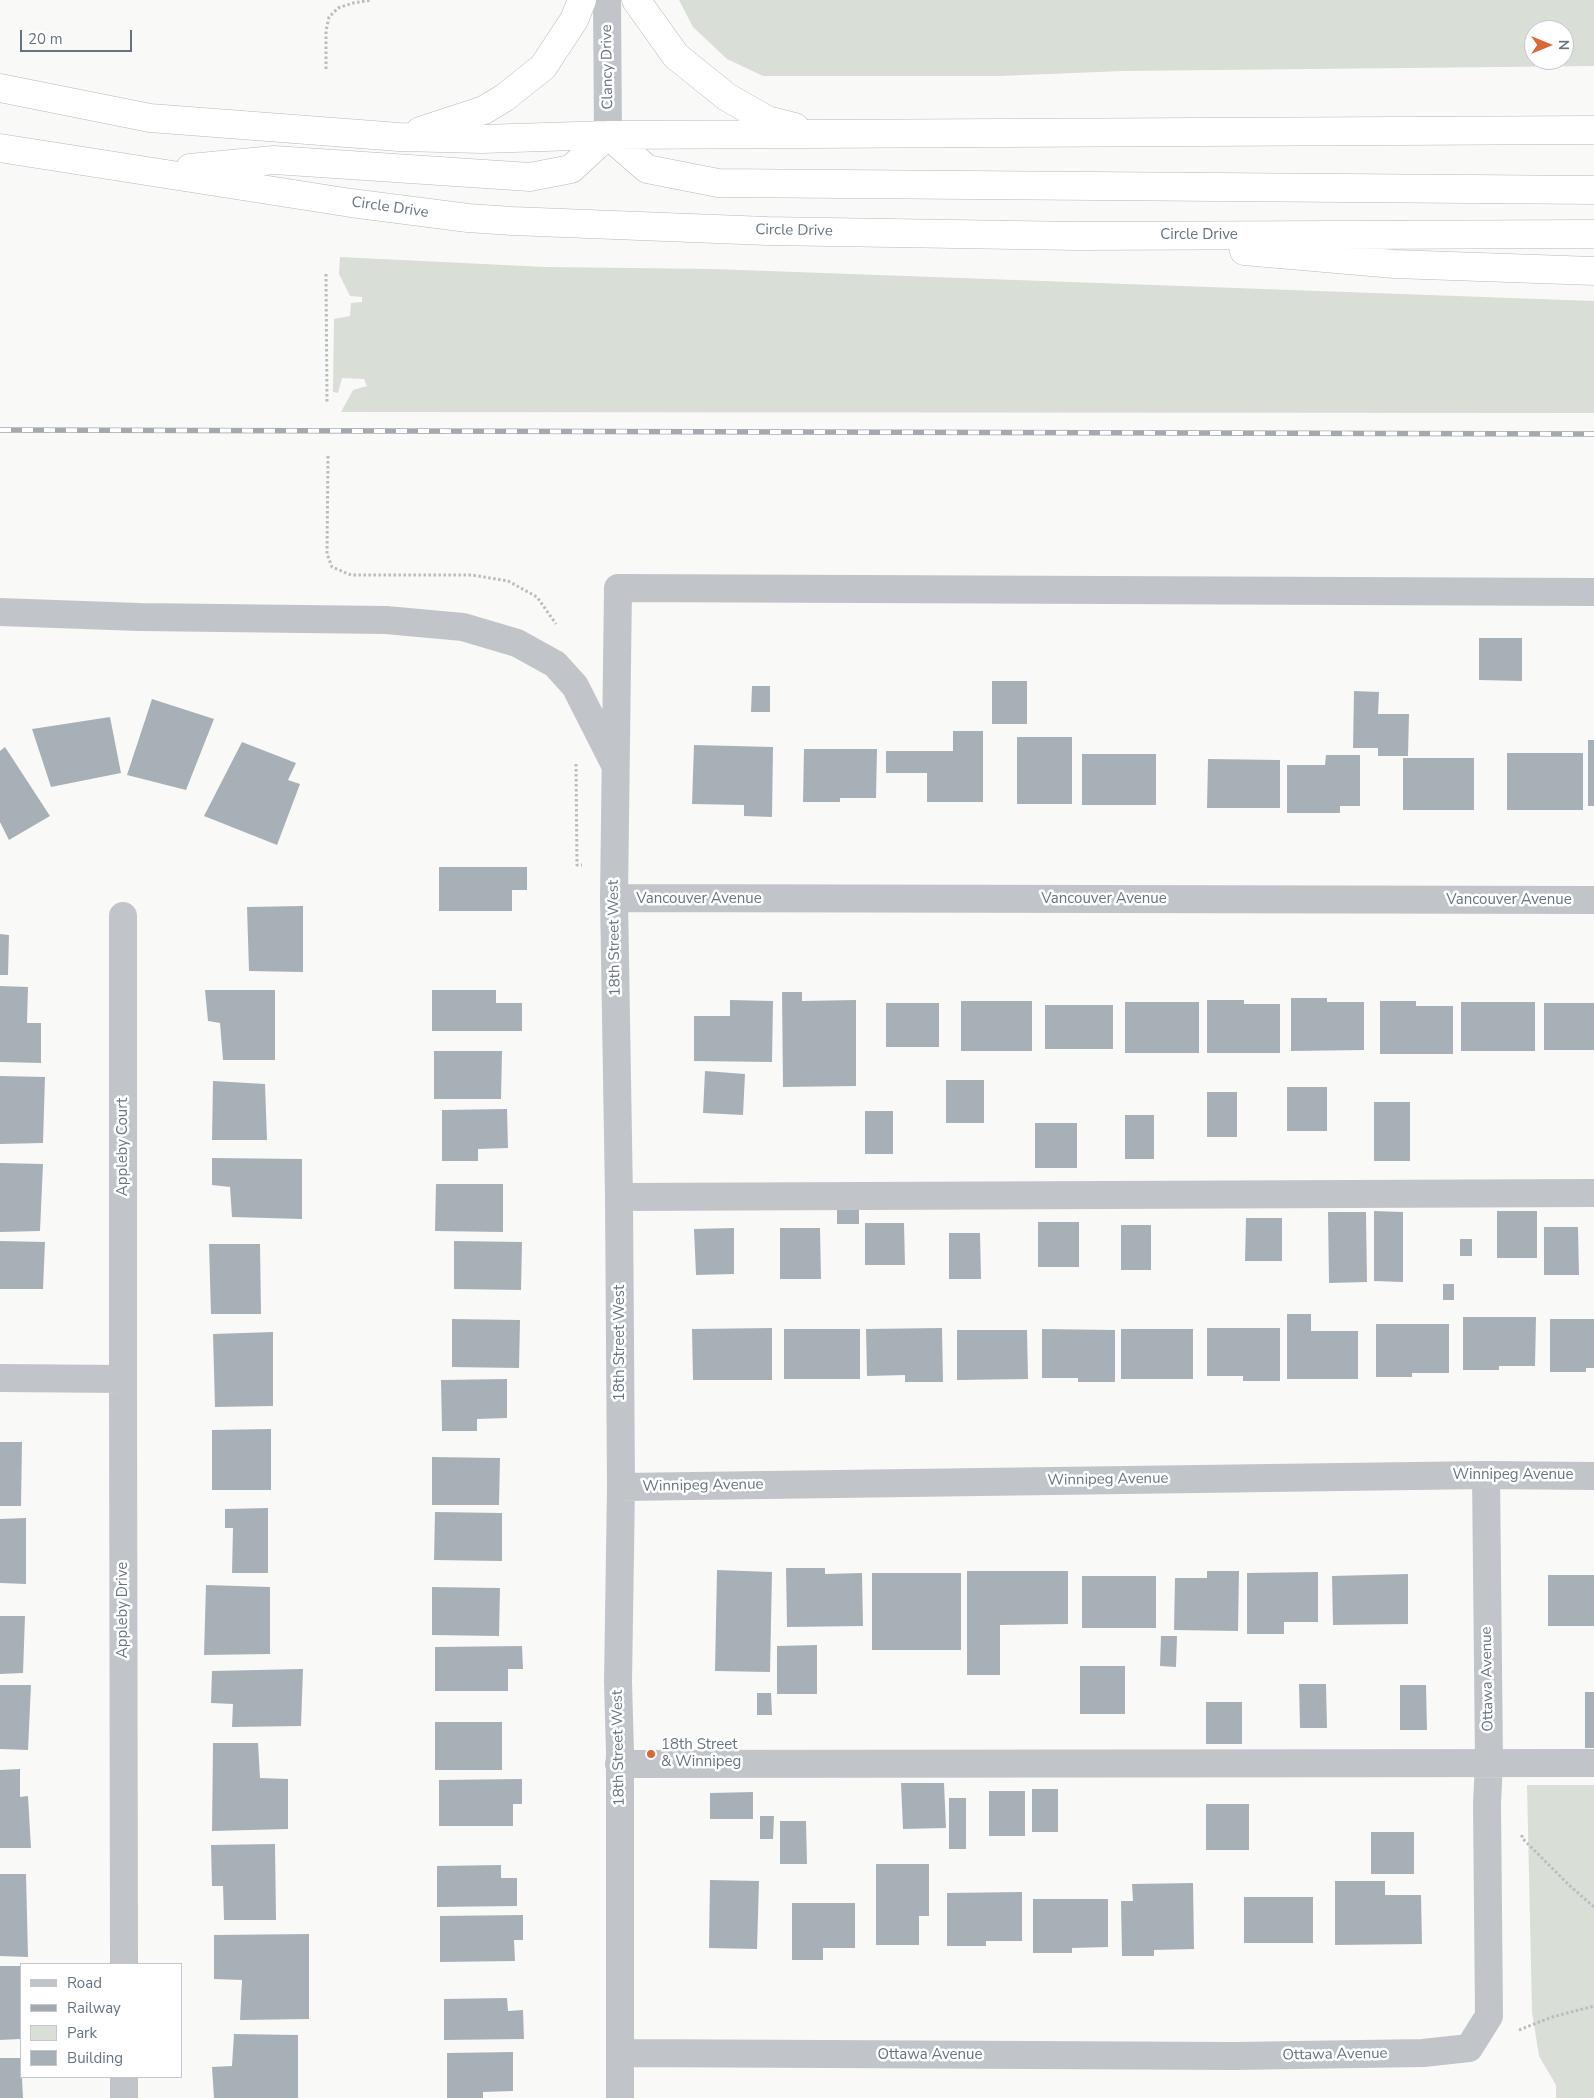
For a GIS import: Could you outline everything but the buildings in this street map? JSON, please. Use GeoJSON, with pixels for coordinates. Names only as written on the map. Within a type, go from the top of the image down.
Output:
{"type":"FeatureCollection","features":[{"type":"Feature","properties":{"kind":"highway"},"geometry":{"type":"LineString","coordinates":[[399,137],[484,110],[504,98],[543,67],[574,20],[582,0]]}},
{"type":"Feature","properties":{"kind":"highway"},"geometry":{"type":"LineString","coordinates":[[636,0],[676,56],[727,97],[767,120],[828,135]]}},
{"type":"Feature","properties":{"kind":"highway"},"geometry":{"type":"LineString","coordinates":[[0,88],[150,118],[399,137],[482,139],[608,135],[1594,130]]}},
{"type":"Feature","properties":{"kind":"highway"},"geometry":{"type":"LineString","coordinates":[[144,172],[274,160],[530,177],[571,168],[608,135]]}},
{"type":"Feature","properties":{"kind":"highway"},"geometry":{"type":"LineString","coordinates":[[608,135],[647,169],[718,183],[1594,190]]}},
{"type":"Feature","properties":{"kind":"highway","name":"Circle Drive"},"geometry":{"type":"LineString","coordinates":[[0,148],[144,172],[360,204],[468,218],[512,221],[767,231],[1078,236],[1594,234]]}},
{"type":"Feature","properties":{"kind":"highway"},"geometry":{"type":"LineString","coordinates":[[1078,236],[1394,264],[1594,271]]}},
{"type":"Feature","properties":{"kind":"street","name":"Clancy Drive"},"geometry":{"type":"LineString","coordinates":[[607,0],[608,135]]}},
{"type":"Feature","properties":{"kind":"street","name":"18th Street West"},"geometry":{"type":"LineString","coordinates":[[620,2098],[620,1764],[618,1682],[621,1487],[620,1197],[614,898],[618,588],[1594,592]]}},
{"type":"Feature","properties":{"kind":"street"},"geometry":{"type":"LineString","coordinates":[[0,612],[139,617],[386,620],[463,627],[516,643],[555,664],[574,686],[615,765]]}},
{"type":"Feature","properties":{"kind":"street","name":"Vancouver Avenue"},"geometry":{"type":"LineString","coordinates":[[614,898],[1594,900]]}},
{"type":"Feature","properties":{"kind":"street","name":"Appleby Court"},"geometry":{"type":"LineString","coordinates":[[123,916],[123,1379]]}},
{"type":"Feature","properties":{"kind":"street"},"geometry":{"type":"LineString","coordinates":[[620,1197],[1594,1193]]}},
{"type":"Feature","properties":{"kind":"street"},"geometry":{"type":"LineString","coordinates":[[0,1378],[123,1379]]}},
{"type":"Feature","properties":{"kind":"street","name":"Appleby Drive"},"geometry":{"type":"LineString","coordinates":[[123,1379],[124,1963]]}},
{"type":"Feature","properties":{"kind":"street","name":"Winnipeg Avenue"},"geometry":{"type":"LineString","coordinates":[[621,1487],[1486,1475],[1594,1476]]}},
{"type":"Feature","properties":{"kind":"street","name":"Ottawa Avenue"},"geometry":{"type":"LineString","coordinates":[[621,2053],[1235,2056],[1423,2054],[1469,2048],[1489,2016],[1486,1475]]}},
{"type":"Feature","properties":{"kind":"street"},"geometry":{"type":"LineString","coordinates":[[620,1764],[1594,1763]]}},
{"type":"Feature","properties":{"kind":"street"},"geometry":{"type":"LineString","coordinates":[[124,2078],[124,2098]]}},
{"type":"Feature","properties":{"kind":"path"},"geometry":{"type":"LineString","coordinates":[[326,69],[326,32],[329,17],[338,8],[352,3],[372,0]]}},
{"type":"Feature","properties":{"kind":"path"},"geometry":{"type":"LineString","coordinates":[[326,274],[327,403]]}},
{"type":"Feature","properties":{"kind":"path"},"geometry":{"type":"LineString","coordinates":[[1522,1828],[1522,1838],[1594,1907]]}},
{"type":"Feature","properties":{"kind":"path"},"geometry":{"type":"LineString","coordinates":[[1524,2028],[1552,2017],[1594,2006]]}},
{"type":"Feature","properties":{"kind":"green space"},"geometry":{"type":"Polygon","coordinates":[[[679,0],[1594,0],[1594,66],[1574,66],[1574,20],[1524,20],[1524,67],[1123,71],[999,76],[763,76],[727,59],[693,27],[679,0]]]}},
{"type":"Feature","properties":{"kind":"green space"},"geometry":{"type":"Polygon","coordinates":[[[340,257],[545,267],[713,269],[1594,301],[1594,413],[341,412],[353,390],[367,386],[364,379],[342,378],[338,393],[333,392],[334,319],[350,316],[351,303],[362,302],[362,297],[350,296],[339,274],[340,257]]]}},
{"type":"Feature","properties":{"kind":"green space"},"geometry":{"type":"Polygon","coordinates":[[[1527,1785],[1594,1785],[1594,2098],[1556,2098],[1556,2085],[1539,2056],[1532,2012],[1527,1785]]]}},
{"type":"Feature","properties":{"kind":"railway"},"geometry":{"type":"LineString","coordinates":[[0,430],[1594,434]]}},
{"type":"Feature","properties":{"kind":"place","name":"18th Street & Winnipeg"},"geometry":{"type":"Point","coordinates":[651,1754]}}]}
